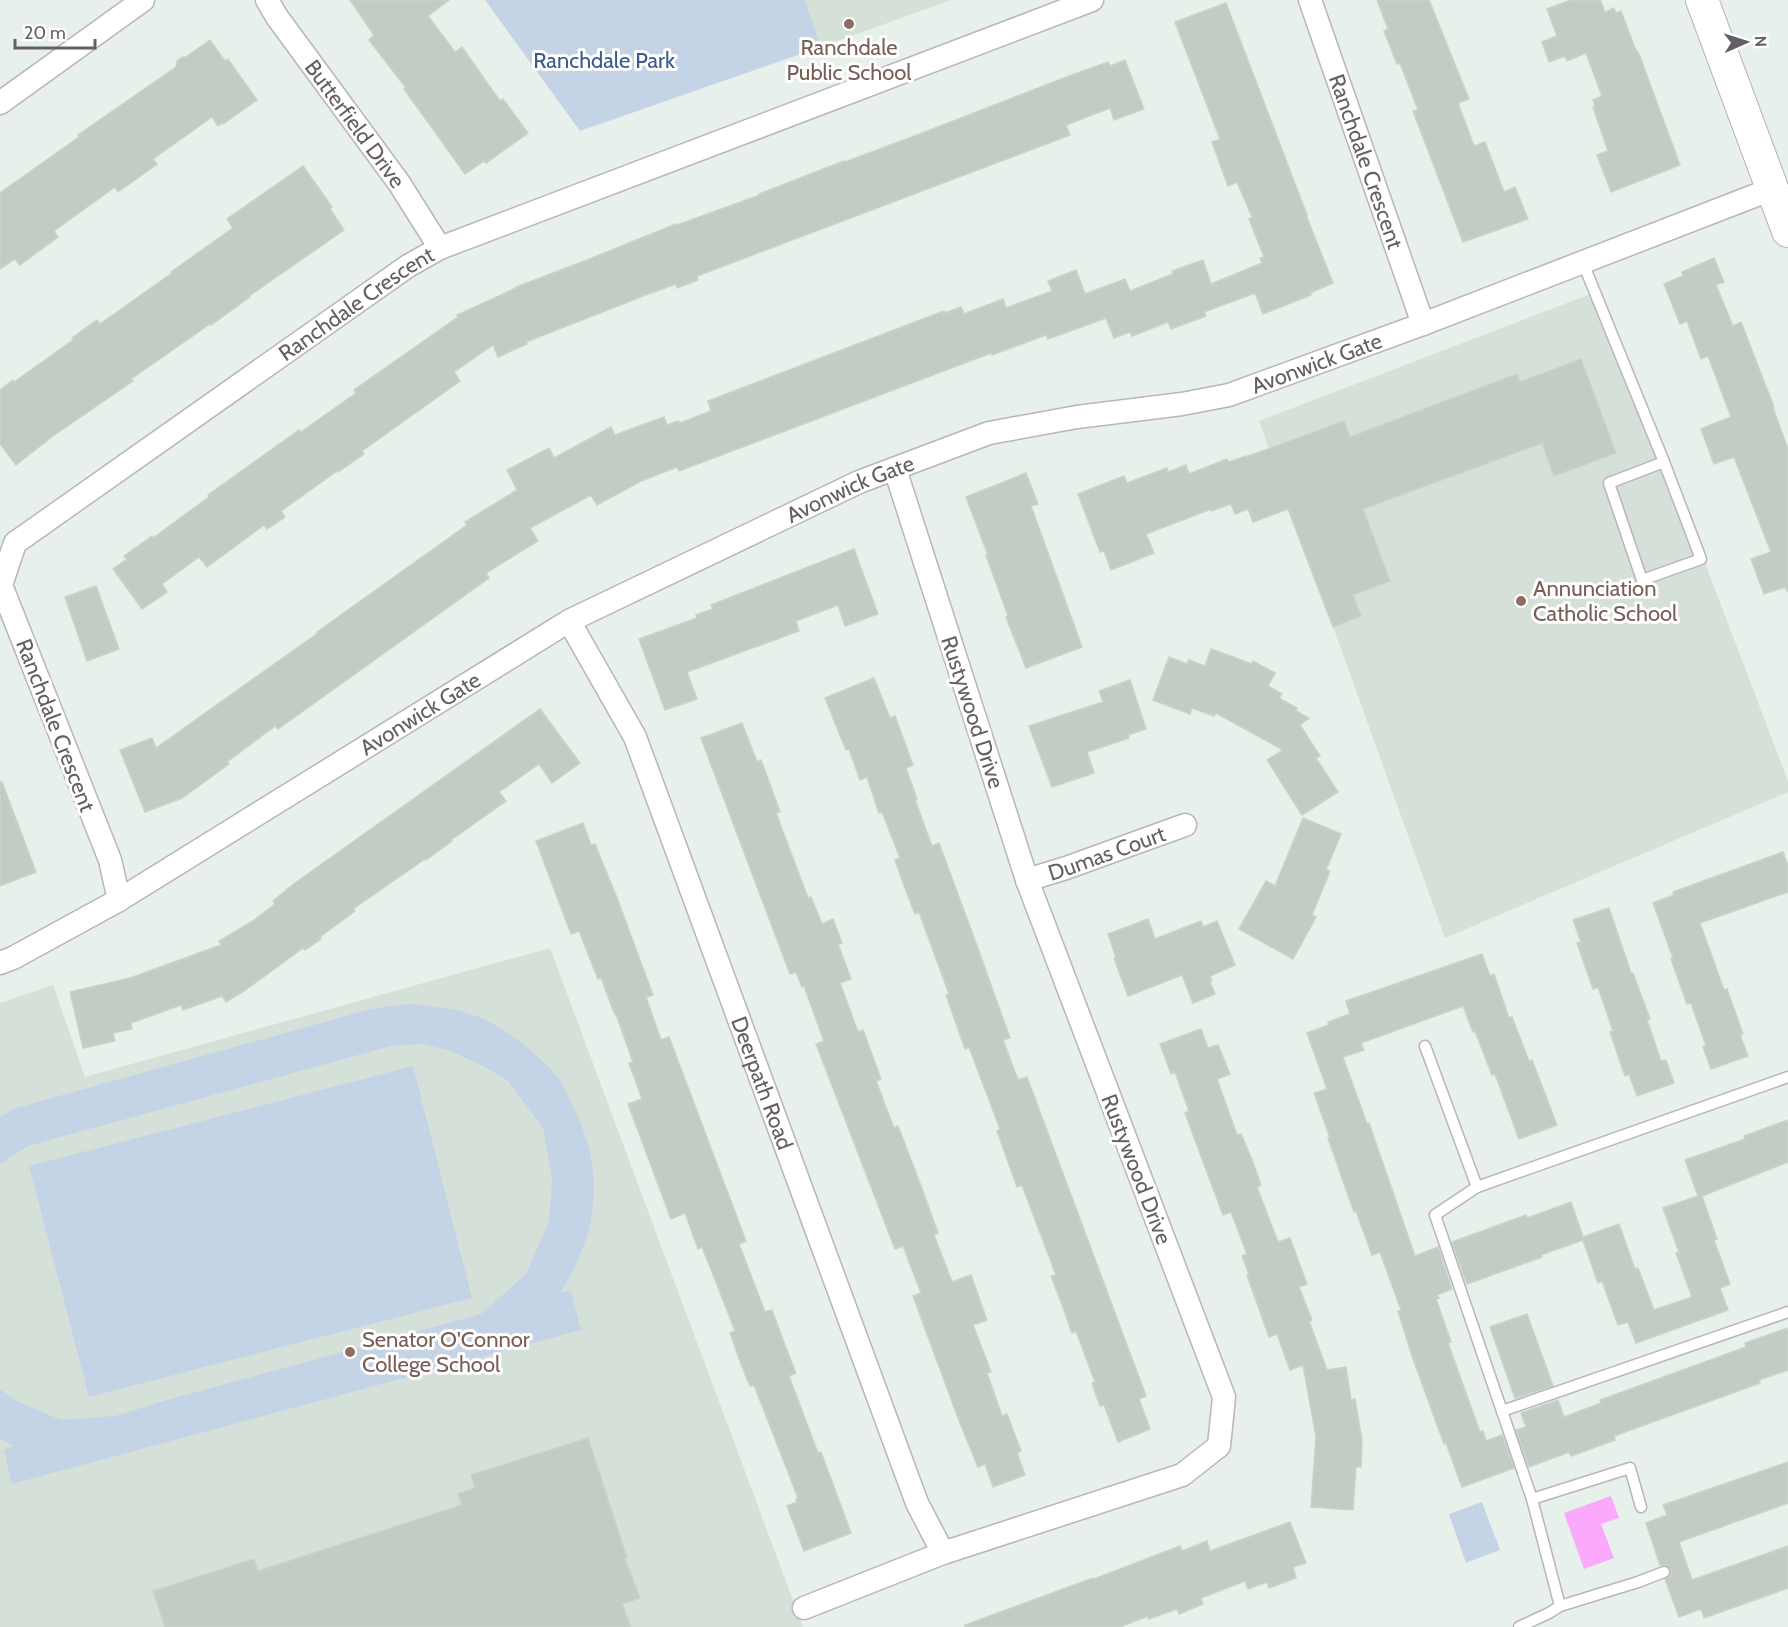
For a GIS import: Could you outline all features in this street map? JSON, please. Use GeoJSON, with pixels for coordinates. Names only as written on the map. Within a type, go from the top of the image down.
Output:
{"type":"FeatureCollection","features":[{"type":"Feature","properties":{"kind":"street"},"geometry":{"type":"LineString","coordinates":[[0,103],[143,0]]}},
{"type":"Feature","properties":{"kind":"street","name":"Butterfield Drive"},"geometry":{"type":"LineString","coordinates":[[267,0],[277,17],[399,183],[440,248]]}},
{"type":"Feature","properties":{"kind":"street","name":"Ranchdale Crescent"},"geometry":{"type":"LineString","coordinates":[[119,900],[110,860],[1,585],[15,543],[408,266],[440,248],[1092,0]]}},
{"type":"Feature","properties":{"kind":"street","name":"Ranchdale Crescent"},"geometry":{"type":"LineString","coordinates":[[1310,0],[1423,324]]}},
{"type":"Feature","properties":{"kind":"street"},"geometry":{"type":"LineString","coordinates":[[1702,0],[1788,231]]}},
{"type":"Feature","properties":{"kind":"street","name":"Avonwick Gate"},"geometry":{"type":"LineString","coordinates":[[0,963],[119,900],[569,621],[860,483],[989,433],[1077,417],[1182,404],[1229,395],[1423,324],[1772,189]]}},
{"type":"Feature","properties":{"kind":"street","name":"Rustywood Drive"},"geometry":{"type":"LineString","coordinates":[[804,1608],[943,1553],[1182,1475],[1219,1446],[1224,1397],[1027,880],[895,469]]}},
{"type":"Feature","properties":{"kind":"street","name":"Deerpath Road"},"geometry":{"type":"LineString","coordinates":[[569,621],[635,737],[917,1503],[943,1553]]}},
{"type":"Feature","properties":{"kind":"street","name":"Dumas Court"},"geometry":{"type":"LineString","coordinates":[[1027,880],[1185,825]]}},
{"type":"Feature","properties":{"kind":"lane"},"geometry":{"type":"LineString","coordinates":[[1583,263],[1664,462],[1701,559],[1642,580],[1609,483],[1664,462]]}},
{"type":"Feature","properties":{"kind":"lane"},"geometry":{"type":"LineString","coordinates":[[1425,1046],[1477,1187]]}},
{"type":"Feature","properties":{"kind":"lane"},"geometry":{"type":"LineString","coordinates":[[1560,1606],[1532,1499],[1435,1215],[1477,1187],[1788,1077]]}},
{"type":"Feature","properties":{"kind":"lane"},"geometry":{"type":"LineString","coordinates":[[1502,1411],[1788,1312]]}},
{"type":"Feature","properties":{"kind":"lane"},"geometry":{"type":"LineString","coordinates":[[1532,1499],[1630,1468],[1641,1507]]}},
{"type":"Feature","properties":{"kind":"lane"},"geometry":{"type":"LineString","coordinates":[[1519,1627],[1560,1606],[1664,1572]]}},
{"type":"Feature","properties":{"kind":"shaded area","name":"Ranchdale Public School"},"geometry":{"type":"Polygon","coordinates":[[[805,0],[951,0],[821,47],[805,0]]]}},
{"type":"Feature","properties":{"kind":"shaded area","name":"Annunciation Catholic School"},"geometry":{"type":"Polygon","coordinates":[[[1601,290],[1788,781],[1788,792],[1445,938],[1259,421],[1601,290]]]}},
{"type":"Feature","properties":{"kind":"shaded area","name":"Senator O'Connor College School"},"geometry":{"type":"Polygon","coordinates":[[[550,948],[803,1627],[0,1627],[0,1003],[53,985],[85,1077],[550,948]]]}},
{"type":"Feature","properties":{"kind":"shaded area"},"geometry":{"type":"Polygon","coordinates":[[[1611,1496],[1619,1518],[1601,1524],[1614,1558],[1584,1569],[1564,1513],[1611,1496]]]}},
{"type":"Feature","properties":{"kind":"green space","name":"Ranchdale Park"},"geometry":{"type":"Polygon","coordinates":[[[485,0],[805,0],[821,47],[580,131],[485,0]]]}},
{"type":"Feature","properties":{"kind":"green space"},"geometry":{"type":"Polygon","coordinates":[[[408,1004],[459,1011],[488,1021],[528,1048],[547,1065],[562,1085],[586,1140],[594,1177],[592,1216],[586,1239],[572,1273],[560,1293],[571,1291],[581,1330],[12,1484],[4,1450],[14,1446],[0,1439],[0,1389],[14,1400],[61,1420],[115,1416],[481,1314],[526,1274],[549,1222],[552,1179],[543,1128],[507,1080],[451,1051],[422,1044],[391,1046],[28,1146],[0,1164],[0,1117],[16,1108],[371,1009],[408,1004]]]}},
{"type":"Feature","properties":{"kind":"green space"},"geometry":{"type":"Polygon","coordinates":[[[413,1066],[472,1298],[89,1397],[29,1166],[413,1066]]]}},
{"type":"Feature","properties":{"kind":"green space"},"geometry":{"type":"Polygon","coordinates":[[[1482,1502],[1500,1550],[1466,1563],[1449,1514],[1482,1502]]]}},
{"type":"Feature","properties":{"kind":"building"},"geometry":{"type":"Polygon","coordinates":[[[350,0],[449,0],[428,16],[455,52],[462,47],[500,101],[503,99],[528,133],[486,163],[484,161],[465,174],[404,89],[406,88],[369,40],[374,35],[350,0]]]}},
{"type":"Feature","properties":{"kind":"building"},"geometry":{"type":"Polygon","coordinates":[[[1377,0],[1429,0],[1469,99],[1458,103],[1474,146],[1485,142],[1504,192],[1515,187],[1528,219],[1463,242],[1413,111],[1418,110],[1400,63],[1397,64],[1384,31],[1388,29],[1377,0]]]}},
{"type":"Feature","properties":{"kind":"building"},"geometry":{"type":"Polygon","coordinates":[[[1571,0],[1600,0],[1605,12],[1614,8],[1616,13],[1621,11],[1680,165],[1611,192],[1597,155],[1608,151],[1593,107],[1595,106],[1593,100],[1602,96],[1586,53],[1567,61],[1565,56],[1549,62],[1542,42],[1557,36],[1547,9],[1571,0]]]}},
{"type":"Feature","properties":{"kind":"building"},"geometry":{"type":"Polygon","coordinates":[[[1226,3],[1333,283],[1310,293],[1311,295],[1263,314],[1255,293],[1204,312],[1206,316],[1171,329],[1168,322],[1132,336],[1130,332],[1114,338],[1106,318],[1048,339],[1046,335],[992,355],[991,353],[679,471],[677,467],[641,481],[597,505],[591,495],[530,528],[538,541],[486,573],[489,578],[278,729],[275,726],[227,762],[229,764],[182,798],[145,812],[120,750],[152,738],[156,748],[467,525],[465,522],[517,490],[507,470],[549,448],[554,458],[611,427],[615,435],[664,417],[667,425],[678,421],[680,423],[711,411],[708,401],[944,311],[945,313],[961,307],[964,314],[1003,299],[1006,308],[1052,291],[1048,281],[1076,270],[1085,294],[1125,279],[1130,291],[1173,274],[1172,271],[1203,260],[1211,284],[1262,263],[1260,258],[1264,257],[1249,219],[1252,217],[1237,182],[1228,186],[1212,142],[1220,139],[1175,22],[1226,3]]]}},
{"type":"Feature","properties":{"kind":"building"},"geometry":{"type":"Polygon","coordinates":[[[210,40],[225,61],[228,59],[257,100],[218,126],[212,117],[153,159],[157,164],[118,192],[115,187],[54,231],[58,237],[20,265],[15,259],[0,269],[0,193],[176,67],[177,61],[210,40]]]}},
{"type":"Feature","properties":{"kind":"building"},"geometry":{"type":"Polygon","coordinates":[[[1125,60],[1144,109],[1114,120],[1110,108],[1066,125],[1070,135],[697,276],[698,280],[677,288],[676,284],[648,294],[526,342],[527,344],[498,357],[493,345],[454,372],[460,381],[362,451],[364,454],[281,511],[285,517],[267,529],[264,525],[207,567],[199,557],[162,584],[167,592],[142,609],[113,569],[127,559],[124,556],[152,536],[153,538],[209,497],[208,495],[299,430],[301,432],[356,393],[354,390],[458,317],[457,315],[516,287],[676,224],[760,195],[1069,76],[1108,62],[1110,66],[1125,60]]]}},
{"type":"Feature","properties":{"kind":"building"},"geometry":{"type":"Polygon","coordinates":[[[303,166],[332,207],[330,209],[344,230],[131,379],[133,381],[53,436],[16,465],[0,444],[0,390],[73,340],[72,338],[97,320],[100,324],[233,228],[227,219],[303,166]]]}},
{"type":"Feature","properties":{"kind":"building"},"geometry":{"type":"Polygon","coordinates":[[[1714,258],[1724,282],[1716,285],[1733,326],[1741,322],[1788,449],[1788,591],[1785,587],[1764,594],[1751,559],[1771,552],[1734,457],[1714,464],[1701,429],[1731,417],[1708,356],[1701,359],[1687,321],[1680,324],[1664,284],[1683,276],[1682,272],[1714,258]]]}},
{"type":"Feature","properties":{"kind":"building"},"geometry":{"type":"Polygon","coordinates":[[[1581,359],[1616,453],[1554,476],[1542,443],[1363,509],[1390,581],[1353,595],[1361,616],[1333,627],[1288,509],[1253,522],[1248,509],[1235,514],[1231,504],[1211,511],[1211,509],[1146,534],[1154,553],[1111,570],[1104,551],[1100,552],[1078,494],[1124,476],[1127,483],[1167,468],[1168,472],[1186,465],[1189,474],[1227,459],[1229,462],[1246,457],[1344,421],[1350,437],[1517,374],[1520,382],[1581,359]]]}},
{"type":"Feature","properties":{"kind":"building"},"geometry":{"type":"Polygon","coordinates":[[[1026,473],[1038,504],[1031,506],[1082,647],[1026,668],[1006,617],[1008,616],[986,555],[988,555],[966,497],[1026,473]]]}},
{"type":"Feature","properties":{"kind":"building"},"geometry":{"type":"Polygon","coordinates":[[[854,549],[878,614],[845,626],[838,605],[796,621],[799,631],[687,672],[697,699],[665,710],[639,639],[697,618],[696,615],[713,609],[711,605],[854,549]]]}},
{"type":"Feature","properties":{"kind":"building"},"geometry":{"type":"Polygon","coordinates":[[[96,586],[119,649],[87,661],[65,597],[96,586]]]}},
{"type":"Feature","properties":{"kind":"building"},"geometry":{"type":"Polygon","coordinates":[[[1211,649],[1252,664],[1253,661],[1275,673],[1268,686],[1282,694],[1279,698],[1309,718],[1300,725],[1320,756],[1316,758],[1338,792],[1302,815],[1267,760],[1283,750],[1216,713],[1214,716],[1192,708],[1190,714],[1153,700],[1169,657],[1187,664],[1189,660],[1205,666],[1211,649]]]}},
{"type":"Feature","properties":{"kind":"building"},"geometry":{"type":"Polygon","coordinates":[[[874,678],[890,718],[895,716],[913,765],[906,768],[917,799],[915,800],[932,846],[939,843],[976,943],[1010,1038],[1003,1040],[1018,1080],[1027,1077],[1146,1396],[1139,1399],[1150,1429],[1118,1442],[1104,1405],[1100,1406],[1092,1383],[1095,1382],[1076,1331],[1072,1333],[1051,1276],[1056,1275],[1022,1185],[1017,1187],[997,1131],[1000,1129],[969,1047],[965,1049],[946,995],[949,994],[919,912],[915,914],[895,860],[900,858],[882,812],[879,813],[867,777],[860,780],[849,749],[846,750],[825,698],[874,678]]]}},
{"type":"Feature","properties":{"kind":"building"},"geometry":{"type":"Polygon","coordinates":[[[1130,680],[1146,729],[1128,735],[1129,738],[1087,752],[1094,773],[1052,787],[1029,726],[1103,702],[1099,691],[1130,680]]]}},
{"type":"Feature","properties":{"kind":"building"},"geometry":{"type":"Polygon","coordinates":[[[540,709],[580,763],[552,783],[539,764],[499,792],[506,801],[426,860],[353,909],[355,911],[320,937],[321,939],[305,950],[303,948],[226,1002],[222,996],[183,1010],[181,1005],[131,1023],[132,1029],[113,1033],[115,1041],[83,1048],[70,992],[130,978],[221,945],[219,941],[253,921],[275,904],[273,901],[295,883],[540,709]]]}},
{"type":"Feature","properties":{"kind":"building"},"geometry":{"type":"Polygon","coordinates":[[[742,723],[757,762],[761,760],[780,812],[776,813],[808,898],[811,897],[822,924],[833,919],[842,943],[838,944],[851,979],[840,983],[858,1032],[863,1030],[881,1079],[876,1081],[894,1128],[898,1126],[921,1186],[938,1233],[934,1235],[952,1282],[971,1275],[987,1320],[973,1325],[991,1372],[987,1373],[1002,1416],[1007,1414],[1021,1451],[1017,1453],[1025,1475],[993,1487],[985,1464],[978,1467],[958,1418],[913,1296],[921,1293],[903,1246],[895,1249],[816,1044],[824,1041],[804,986],[802,987],[796,972],[790,974],[701,738],[742,723]]]}},
{"type":"Feature","properties":{"kind":"building"},"geometry":{"type":"Polygon","coordinates":[[[0,782],[2,782],[36,872],[0,886],[0,782]]]}},
{"type":"Feature","properties":{"kind":"building"},"geometry":{"type":"Polygon","coordinates":[[[1303,818],[1341,834],[1326,870],[1330,871],[1312,915],[1316,917],[1293,959],[1239,929],[1266,881],[1275,886],[1303,818]]]}},
{"type":"Feature","properties":{"kind":"building"},"geometry":{"type":"Polygon","coordinates":[[[583,823],[591,845],[595,844],[617,898],[653,995],[646,997],[661,1040],[669,1037],[746,1241],[739,1244],[765,1312],[772,1310],[796,1373],[789,1376],[818,1453],[821,1452],[851,1533],[804,1551],[787,1506],[797,1502],[798,1498],[754,1385],[750,1386],[741,1364],[730,1333],[735,1331],[714,1277],[702,1247],[698,1249],[685,1213],[671,1219],[628,1104],[642,1099],[629,1063],[633,1062],[616,1014],[601,978],[598,979],[579,931],[571,934],[536,841],[583,823]]]}},
{"type":"Feature","properties":{"kind":"building"},"geometry":{"type":"Polygon","coordinates":[[[1783,852],[1788,866],[1788,892],[1700,923],[1724,990],[1727,989],[1743,1034],[1740,1035],[1748,1056],[1711,1069],[1703,1047],[1706,1046],[1691,1003],[1687,1004],[1653,903],[1674,895],[1673,892],[1783,852]]]}},
{"type":"Feature","properties":{"kind":"building"},"geometry":{"type":"Polygon","coordinates":[[[1609,908],[1631,973],[1633,973],[1650,1019],[1647,1020],[1661,1061],[1666,1060],[1674,1083],[1637,1096],[1629,1074],[1625,1076],[1598,987],[1593,989],[1577,943],[1581,942],[1573,920],[1609,908]]]}},
{"type":"Feature","properties":{"kind":"building"},"geometry":{"type":"Polygon","coordinates":[[[1148,919],[1155,939],[1201,921],[1203,927],[1217,921],[1235,965],[1210,976],[1215,994],[1193,1003],[1182,975],[1128,996],[1108,934],[1148,919]]]}},
{"type":"Feature","properties":{"kind":"building"},"geometry":{"type":"Polygon","coordinates":[[[1482,954],[1490,976],[1494,974],[1509,1018],[1512,1017],[1529,1061],[1532,1060],[1557,1125],[1519,1139],[1495,1074],[1492,1075],[1463,1006],[1361,1043],[1364,1050],[1343,1057],[1367,1124],[1369,1123],[1415,1256],[1438,1247],[1452,1289],[1437,1295],[1439,1298],[1436,1299],[1451,1342],[1448,1343],[1480,1432],[1483,1431],[1486,1441],[1502,1435],[1514,1468],[1462,1487],[1412,1356],[1398,1311],[1401,1310],[1380,1252],[1372,1255],[1328,1138],[1330,1138],[1314,1093],[1327,1089],[1307,1033],[1350,1014],[1346,1001],[1482,954]]]}},
{"type":"Feature","properties":{"kind":"building"},"geometry":{"type":"Polygon","coordinates":[[[1201,1029],[1208,1048],[1218,1045],[1230,1074],[1217,1079],[1237,1135],[1241,1134],[1253,1162],[1261,1185],[1257,1187],[1278,1242],[1290,1238],[1307,1284],[1299,1287],[1327,1370],[1346,1367],[1351,1400],[1355,1399],[1362,1440],[1361,1467],[1356,1467],[1353,1510],[1311,1507],[1316,1437],[1303,1365],[1290,1370],[1277,1334],[1269,1337],[1247,1275],[1249,1274],[1242,1256],[1247,1254],[1231,1212],[1223,1215],[1185,1113],[1189,1111],[1175,1072],[1171,1074],[1160,1044],[1201,1029]]]}},
{"type":"Feature","properties":{"kind":"building"},"geometry":{"type":"Polygon","coordinates":[[[1788,1120],[1788,1162],[1702,1196],[1717,1239],[1714,1240],[1730,1284],[1720,1288],[1728,1310],[1636,1343],[1628,1322],[1618,1325],[1602,1281],[1598,1283],[1583,1240],[1467,1284],[1452,1242],[1526,1215],[1527,1218],[1571,1202],[1583,1237],[1619,1224],[1635,1269],[1638,1268],[1654,1310],[1692,1297],[1663,1208],[1698,1196],[1685,1160],[1745,1139],[1744,1136],[1788,1120]]]}},
{"type":"Feature","properties":{"kind":"building"},"geometry":{"type":"Polygon","coordinates":[[[1527,1314],[1553,1386],[1515,1398],[1490,1327],[1527,1314]]]}},
{"type":"Feature","properties":{"kind":"building"},"geometry":{"type":"Polygon","coordinates":[[[1788,1328],[1788,1370],[1759,1380],[1760,1383],[1614,1436],[1615,1440],[1571,1456],[1569,1452],[1529,1467],[1516,1430],[1526,1427],[1521,1413],[1558,1400],[1564,1417],[1601,1403],[1600,1400],[1746,1347],[1745,1343],[1788,1328]]]}},
{"type":"Feature","properties":{"kind":"building"},"geometry":{"type":"Polygon","coordinates":[[[588,1438],[627,1558],[625,1559],[640,1598],[622,1604],[631,1627],[165,1627],[153,1591],[254,1559],[258,1571],[462,1505],[458,1494],[475,1488],[471,1475],[588,1438]]]}},
{"type":"Feature","properties":{"kind":"building"},"geometry":{"type":"Polygon","coordinates":[[[1788,1462],[1788,1503],[1679,1542],[1692,1580],[1788,1546],[1788,1588],[1704,1618],[1701,1609],[1679,1617],[1665,1579],[1670,1576],[1671,1570],[1666,1565],[1660,1565],[1646,1523],[1667,1515],[1663,1505],[1788,1462]]]}},
{"type":"Feature","properties":{"kind":"building"},"geometry":{"type":"Polygon","coordinates":[[[1290,1522],[1306,1563],[1293,1567],[1296,1578],[1269,1588],[1267,1582],[1248,1589],[1245,1581],[1201,1598],[1203,1604],[1179,1614],[1177,1609],[1149,1619],[1148,1616],[1120,1627],[965,1627],[965,1625],[1180,1546],[1182,1551],[1207,1541],[1210,1551],[1290,1522]]]}},
{"type":"Feature","properties":{"kind":"place","name":"Ranchdale Public School"},"geometry":{"type":"Point","coordinates":[849,24]}},
{"type":"Feature","properties":{"kind":"place","name":"Annunciation Catholic School"},"geometry":{"type":"Point","coordinates":[1521,601]}},
{"type":"Feature","properties":{"kind":"place","name":"Senator O'Connor College School"},"geometry":{"type":"Point","coordinates":[350,1352]}}]}
